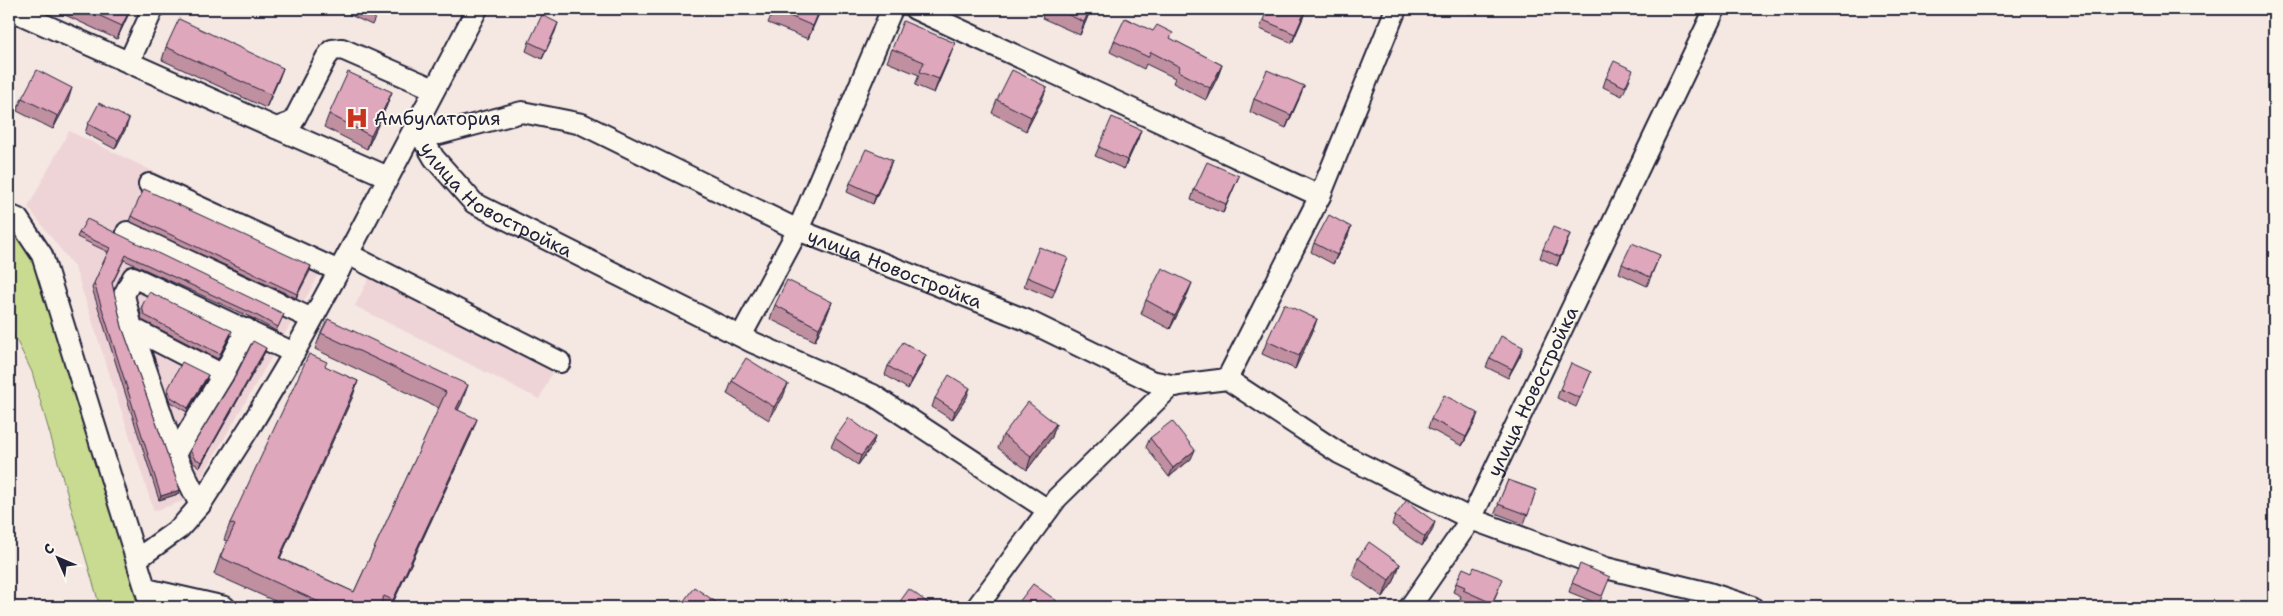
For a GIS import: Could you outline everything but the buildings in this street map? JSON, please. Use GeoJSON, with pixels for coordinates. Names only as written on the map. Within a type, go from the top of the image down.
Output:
{"type":"FeatureCollection","features":[{"type":"Feature","properties":{"kind":"street"},"geometry":{"type":"LineString","coordinates":[[9,9],[388,177]]}},
{"type":"Feature","properties":{"kind":"street"},"geometry":{"type":"LineString","coordinates":[[129,62],[153,9]]}},
{"type":"Feature","properties":{"kind":"street"},"geometry":{"type":"LineString","coordinates":[[741,336],[798,230],[892,9]]}},
{"type":"Feature","properties":{"kind":"street"},"geometry":{"type":"LineString","coordinates":[[915,9],[1320,196]]}},
{"type":"Feature","properties":{"kind":"street"},"geometry":{"type":"LineString","coordinates":[[1396,9],[1320,196],[1227,379],[1338,453],[1471,519],[1606,568],[1709,593],[1752,607]]}},
{"type":"Feature","properties":{"kind":"street","name":"улица Новостройка"},"geometry":{"type":"LineString","coordinates":[[1410,607],[1471,519],[1715,9]]}},
{"type":"Feature","properties":{"kind":"street"},"geometry":{"type":"LineString","coordinates":[[137,559],[180,528],[200,504],[294,353],[416,127],[470,11]]}},
{"type":"Feature","properties":{"kind":"street"},"geometry":{"type":"LineString","coordinates":[[276,128],[293,122],[332,50],[342,49],[434,89]]}},
{"type":"Feature","properties":{"kind":"street","name":"улица Новостройка"},"geometry":{"type":"LineString","coordinates":[[416,127],[439,134],[522,112],[582,124],[798,230],[1026,320],[1151,380],[1176,386]]}},
{"type":"Feature","properties":{"kind":"street","name":"улица Новостройка"},"geometry":{"type":"LineString","coordinates":[[416,127],[434,158],[474,203],[741,336],[873,395],[1048,510]]}},
{"type":"Feature","properties":{"kind":"street"},"geometry":{"type":"LineString","coordinates":[[148,184],[343,262],[560,362]]}},
{"type":"Feature","properties":{"kind":"street"},"geometry":{"type":"LineString","coordinates":[[9,215],[18,219],[42,254],[148,598],[225,607]]}},
{"type":"Feature","properties":{"kind":"street"},"geometry":{"type":"LineString","coordinates":[[127,232],[312,319]]}},
{"type":"Feature","properties":{"kind":"street"},"geometry":{"type":"LineString","coordinates":[[200,504],[175,454],[132,328],[124,295],[133,276],[294,353]]}},
{"type":"Feature","properties":{"kind":"street"},"geometry":{"type":"LineString","coordinates":[[132,328],[223,375]]}},
{"type":"Feature","properties":{"kind":"street"},"geometry":{"type":"LineString","coordinates":[[175,454],[223,375],[247,329]]}},
{"type":"Feature","properties":{"kind":"street","name":"улица Новостройка"},"geometry":{"type":"LineString","coordinates":[[977,607],[1057,498],[1171,386],[1227,379]]}},
{"type":"Feature","properties":{"kind":"shaded area"},"geometry":{"type":"Polygon","coordinates":[[[69,131],[330,256],[189,499],[154,511],[75,268],[28,207],[69,131]]]}},
{"type":"Feature","properties":{"kind":"shaded area"},"geometry":{"type":"Polygon","coordinates":[[[370,276],[554,369],[539,399],[355,306],[370,276]]]}},
{"type":"Feature","properties":{"kind":"green space"},"geometry":{"type":"Polygon","coordinates":[[[9,229],[28,244],[100,469],[138,607],[100,607],[32,372],[9,325],[9,229]]]}},
{"type":"Feature","properties":{"kind":"place","name":"Амбулатория"},"geometry":{"type":"Point","coordinates":[357,118]}}]}
